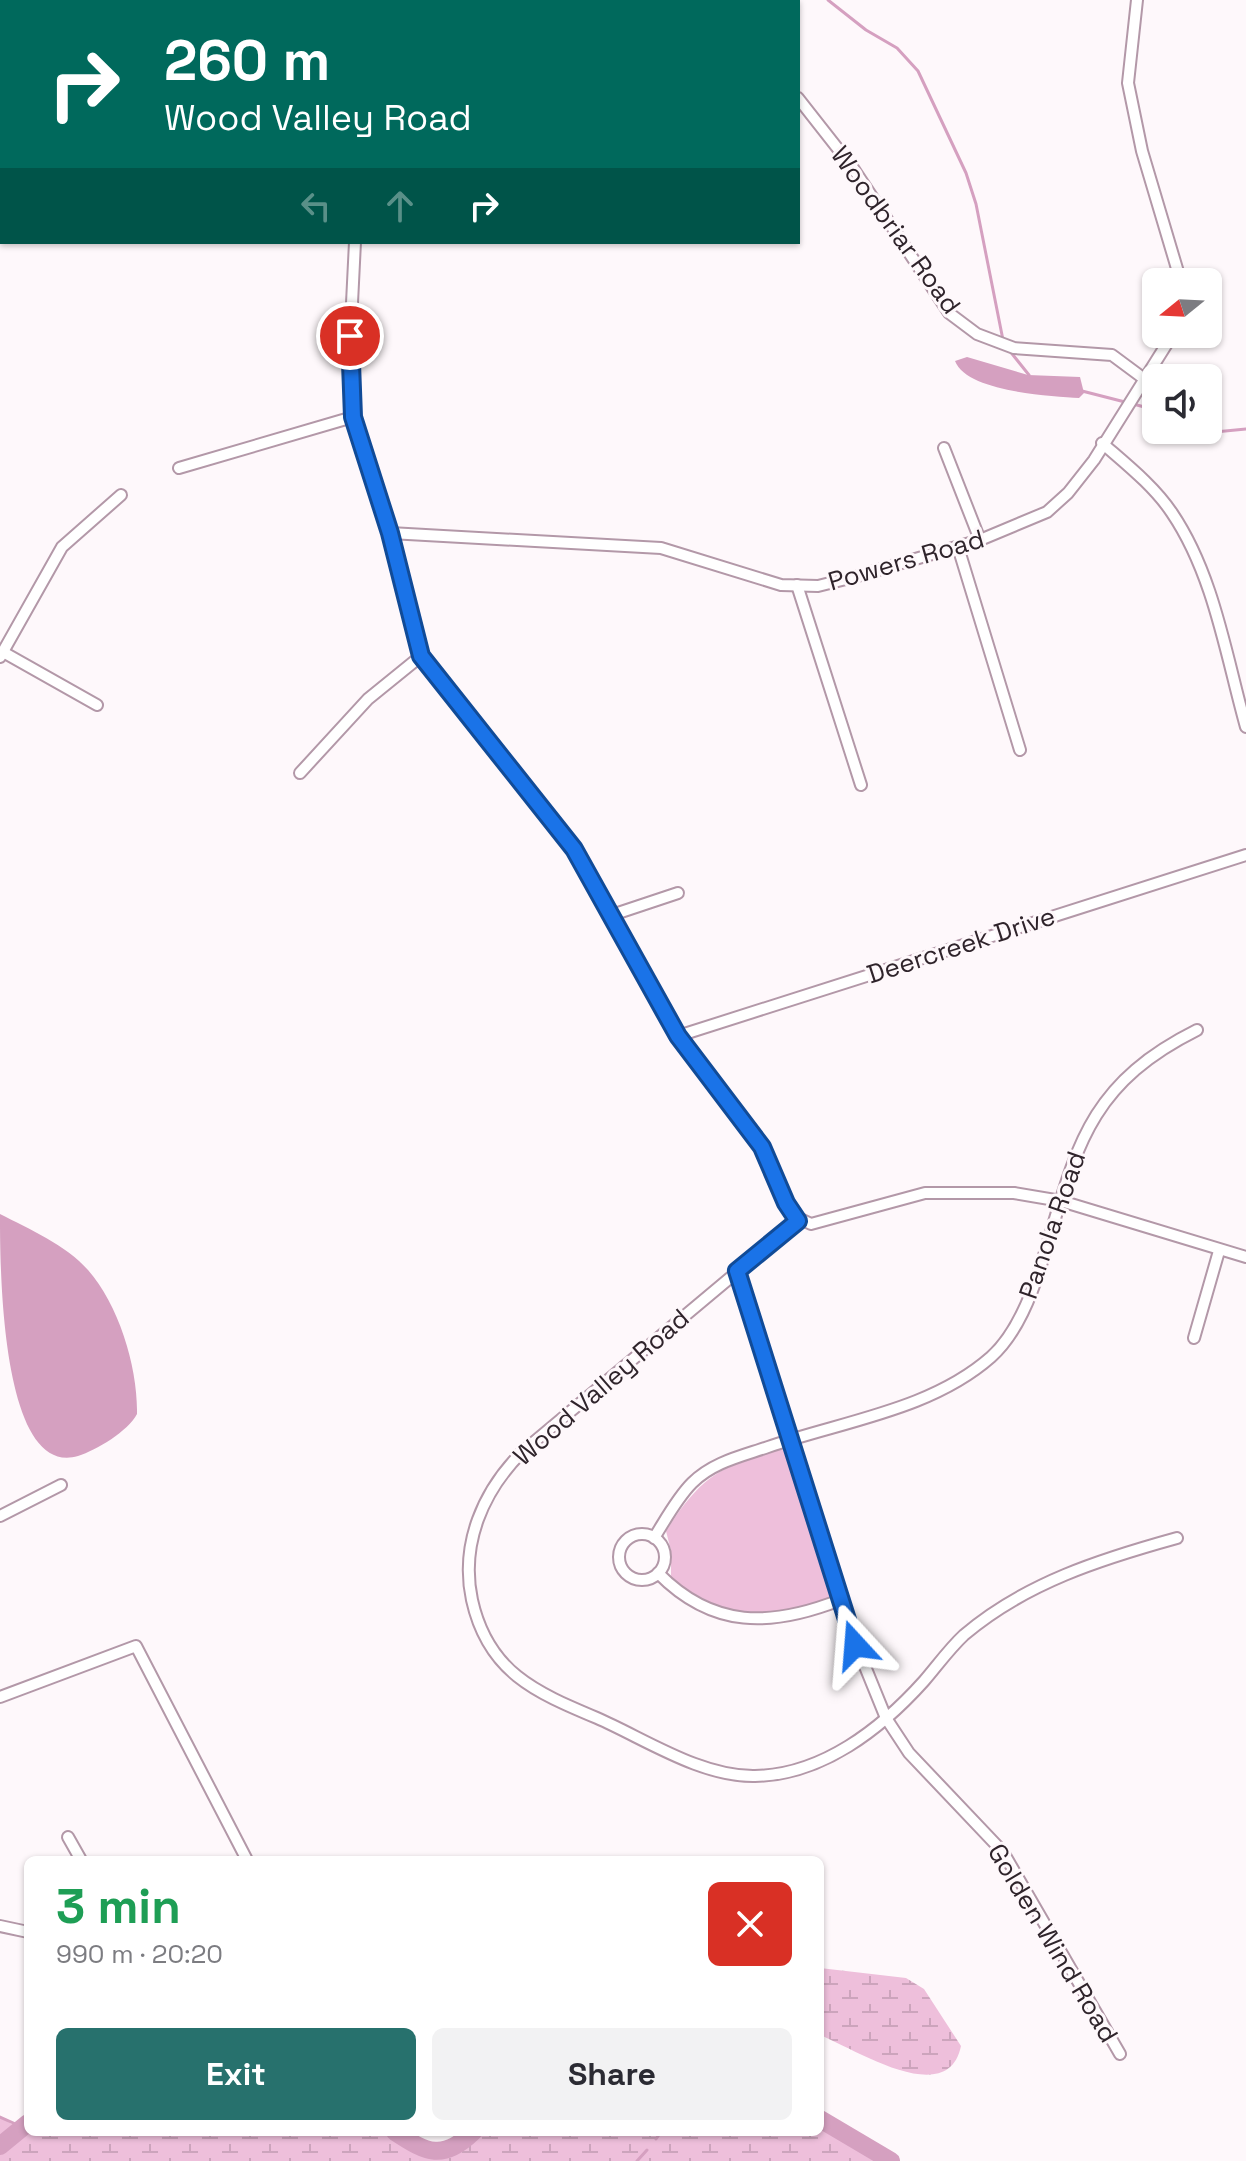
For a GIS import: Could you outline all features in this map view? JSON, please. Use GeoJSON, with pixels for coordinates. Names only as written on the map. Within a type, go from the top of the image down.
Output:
{"type":"FeatureCollection","features":[{"type":"Feature","properties":{"kind":"street"},"geometry":{"type":"LineString","coordinates":[[1137,0],[1128,83],[1142,151],[1177,268]]}},
{"type":"Feature","properties":{"kind":"street","name":"Woodbriar Road"},"geometry":{"type":"LineString","coordinates":[[800,101],[853,168],[949,313],[977,334],[1014,348],[1112,355],[1142,377]]}},
{"type":"Feature","properties":{"kind":"street"},"geometry":{"type":"LineString","coordinates":[[355,244],[349,364],[353,417],[390,533],[421,656],[574,849],[678,1036],[762,1147],[786,1203],[801,1222]]}},
{"type":"Feature","properties":{"kind":"street","name":"Powers Road"},"geometry":{"type":"LineString","coordinates":[[390,533],[661,548],[781,585],[818,586],[980,540],[1047,512],[1084,474],[1142,380]]}},
{"type":"Feature","properties":{"kind":"street"},"geometry":{"type":"LineString","coordinates":[[179,468],[353,417]]}},
{"type":"Feature","properties":{"kind":"street"},"geometry":{"type":"LineString","coordinates":[[1102,443],[1151,489],[1189,541],[1203,576],[1246,727]]}},
{"type":"Feature","properties":{"kind":"street"},"geometry":{"type":"LineString","coordinates":[[944,448],[980,540]]}},
{"type":"Feature","properties":{"kind":"street"},"geometry":{"type":"LineString","coordinates":[[97,705],[1,655],[62,547],[121,495]]}},
{"type":"Feature","properties":{"kind":"street"},"geometry":{"type":"LineString","coordinates":[[958,547],[1020,750]]}},
{"type":"Feature","properties":{"kind":"street"},"geometry":{"type":"LineString","coordinates":[[797,585],[861,785]]}},
{"type":"Feature","properties":{"kind":"street"},"geometry":{"type":"LineString","coordinates":[[300,773],[368,699],[421,656]]}},
{"type":"Feature","properties":{"kind":"street","name":"Deercreek Drive"},"geometry":{"type":"LineString","coordinates":[[678,1036],[1246,855]]}},
{"type":"Feature","properties":{"kind":"street"},"geometry":{"type":"LineString","coordinates":[[612,915],[678,893]]}},
{"type":"Feature","properties":{"kind":"street","name":"Panola Road"},"geometry":{"type":"LineString","coordinates":[[654,1538],[692,1483],[727,1460],[933,1397],[994,1354],[1018,1321],[1036,1281],[1072,1160],[1089,1123],[1114,1088],[1147,1059],[1197,1030]]}},
{"type":"Feature","properties":{"kind":"street","name":"Wood Valley Road"},"geometry":{"type":"LineString","coordinates":[[886,1718],[837,1753],[800,1769],[753,1776],[706,1767],[523,1685],[497,1657],[475,1613],[471,1592],[472,1537],[489,1495],[505,1470],[737,1271],[801,1222],[823,1222],[908,1196],[949,1191],[1014,1193],[1061,1201],[1246,1257]]}},
{"type":"Feature","properties":{"kind":"street"},"geometry":{"type":"LineString","coordinates":[[1194,1338],[1219,1251]]}},
{"type":"Feature","properties":{"kind":"street","name":"Golden Wind Road"},"geometry":{"type":"LineString","coordinates":[[737,1271],[840,1600],[886,1718],[909,1753],[1003,1852],[1120,2054]]}},
{"type":"Feature","properties":{"kind":"street"},"geometry":{"type":"LineString","coordinates":[[0,1516],[61,1485]]}},
{"type":"Feature","properties":{"kind":"street"},"geometry":{"type":"LineString","coordinates":[[645,1534],[654,1538],[665,1555],[658,1573],[645,1580],[634,1579],[622,1569],[619,1560],[622,1545],[630,1537],[645,1534]]}},
{"type":"Feature","properties":{"kind":"street"},"geometry":{"type":"LineString","coordinates":[[886,1718],[965,1635],[1026,1594],[1096,1560],[1177,1538]]}},
{"type":"Feature","properties":{"kind":"street"},"geometry":{"type":"LineString","coordinates":[[658,1573],[679,1594],[705,1607],[756,1620],[782,1618],[840,1600]]}},
{"type":"Feature","properties":{"kind":"street"},"geometry":{"type":"LineString","coordinates":[[0,1697],[136,1646],[245,1856]]}},
{"type":"Feature","properties":{"kind":"street"},"geometry":{"type":"LineString","coordinates":[[68,1837],[79,1856]]}},
{"type":"Feature","properties":{"kind":"street"},"geometry":{"type":"LineString","coordinates":[[0,1926],[24,1931]]}},
{"type":"Feature","properties":{"kind":"green space"},"geometry":{"type":"Polygon","coordinates":[[[778,1449],[786,1451],[820,1566],[832,1584],[831,1597],[809,1606],[767,1613],[748,1613],[709,1602],[671,1578],[671,1551],[666,1531],[689,1498],[712,1477],[740,1462],[778,1449]]]}},
{"type":"Feature","properties":{"kind":"green space"},"geometry":{"type":"Polygon","coordinates":[[[824,1968],[906,1978],[924,1989],[961,2046],[953,2064],[938,2073],[920,2074],[877,2062],[824,2037],[824,1968]]]}},
{"type":"Feature","properties":{"kind":"green space"},"geometry":{"type":"Polygon","coordinates":[[[0,2117],[15,2126],[24,2124],[24,2136],[401,2136],[435,2151],[453,2147],[468,2136],[824,2136],[824,2121],[891,2161],[0,2161],[0,2117]]]}},
{"type":"Feature","properties":{"kind":"shaded area"},"geometry":{"type":"Polygon","coordinates":[[[967,357],[1028,375],[1080,377],[1084,393],[1079,398],[1030,394],[992,386],[975,380],[955,361],[967,357]]]}},
{"type":"Feature","properties":{"kind":"shaded area"},"geometry":{"type":"Polygon","coordinates":[[[0,1214],[47,1238],[88,1270],[109,1301],[124,1338],[134,1377],[137,1414],[127,1427],[111,1439],[78,1456],[52,1454],[33,1435],[19,1402],[4,1318],[0,1214]]]}},
{"type":"Feature","properties":{"kind":"waterway"},"geometry":{"type":"LineString","coordinates":[[828,0],[866,30],[897,48],[918,71],[966,173],[976,204],[1003,340]]}},
{"type":"Feature","properties":{"kind":"waterway"},"geometry":{"type":"LineString","coordinates":[[1009,350],[1029,375]]}},
{"type":"Feature","properties":{"kind":"waterway"},"geometry":{"type":"LineString","coordinates":[[1082,391],[1125,402]]}},
{"type":"Feature","properties":{"kind":"waterway"},"geometry":{"type":"LineString","coordinates":[[1133,404],[1142,406]]}},
{"type":"Feature","properties":{"kind":"waterway"},"geometry":{"type":"LineString","coordinates":[[1222,431],[1246,429]]}},
{"type":"Feature","properties":{"kind":"waterway"},"geometry":{"type":"LineString","coordinates":[[0,2117],[20,2126]]}},
{"type":"Feature","properties":{"kind":"waterway"},"geometry":{"type":"LineString","coordinates":[[824,2121],[891,2161]]}},
{"type":"Feature","properties":{"kind":"waterway"},"geometry":{"type":"LineString","coordinates":[[0,2146],[24,2126]]}},
{"type":"Feature","properties":{"kind":"waterway"},"geometry":{"type":"LineString","coordinates":[[401,2136],[435,2151],[453,2147],[468,2136]]}},
{"type":"Feature","properties":{"kind":"waterway"},"geometry":{"type":"LineString","coordinates":[[637,2161],[647,2150]]}},
{"type":"Feature","properties":{"kind":"route"},"geometry":{"type":"LineString","coordinates":[[350,336],[353,417],[390,533],[421,656],[574,849],[678,1036],[771,1161],[786,1203],[798,1221],[737,1271],[855,1645]]}}]}
